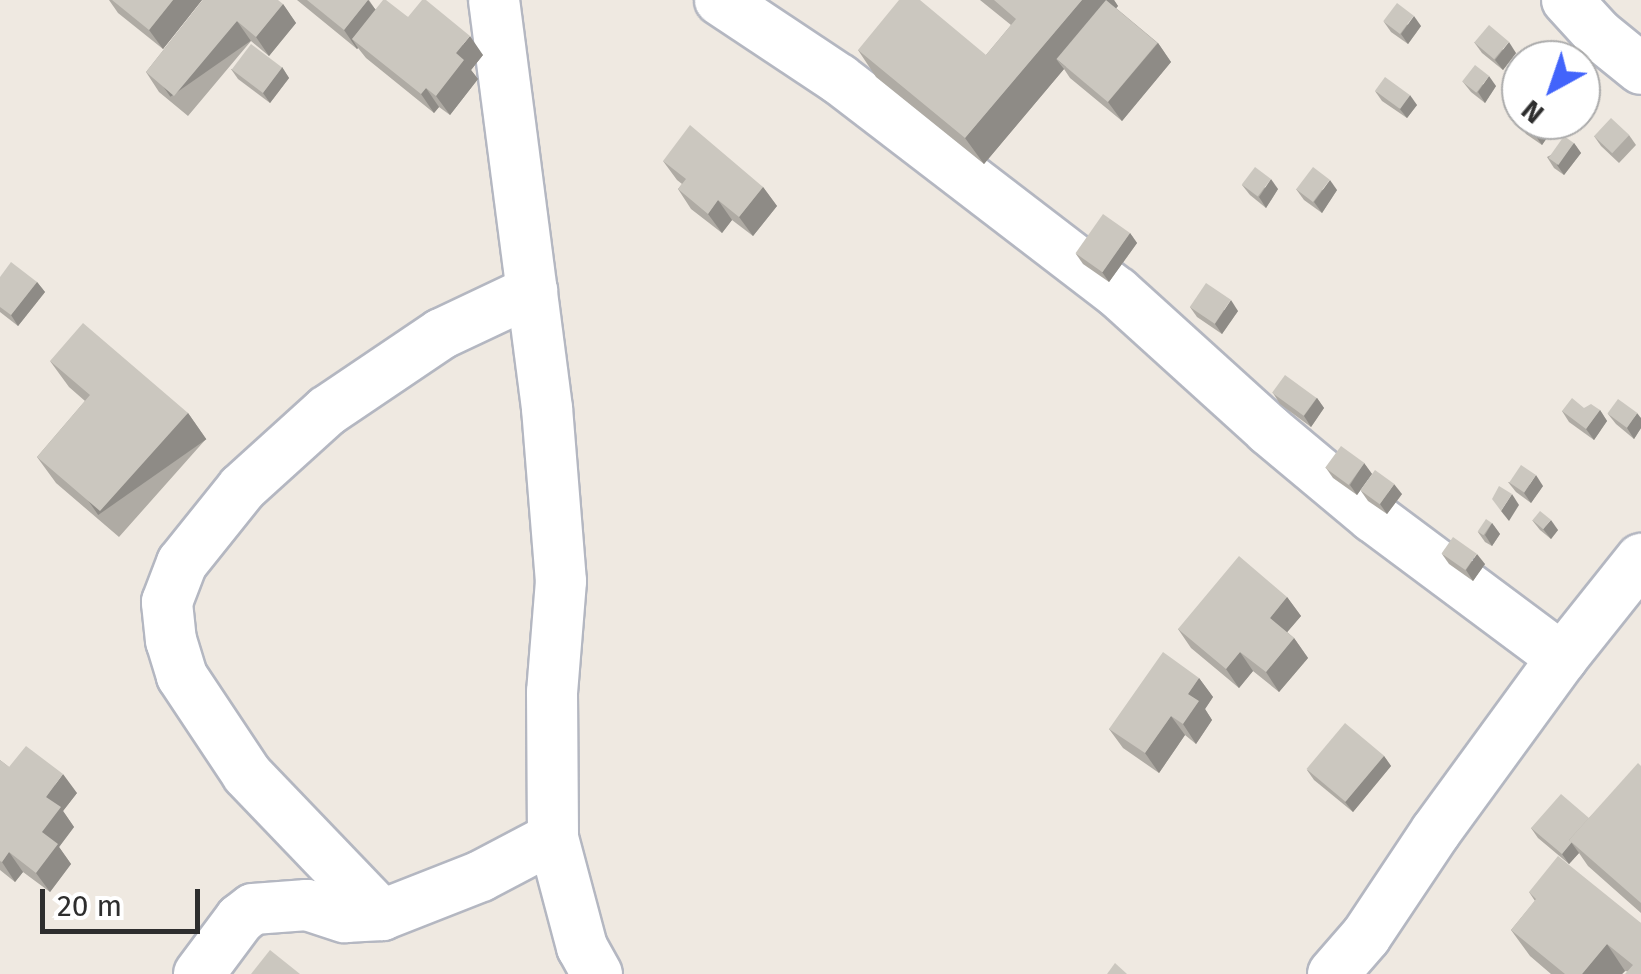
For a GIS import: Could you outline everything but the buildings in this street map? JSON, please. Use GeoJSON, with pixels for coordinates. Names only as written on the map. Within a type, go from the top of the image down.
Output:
{"type":"FeatureCollection","features":[{"type":"Feature","properties":{"kind":"street"},"geometry":{"type":"LineString","coordinates":[[494,0],[532,291],[561,580],[552,692],[554,838],[582,947],[598,974]]}},
{"type":"Feature","properties":{"kind":"street"},"geometry":{"type":"LineString","coordinates":[[720,0],[839,78],[1102,280],[1374,517],[1562,658]]}},
{"type":"Feature","properties":{"kind":"street"},"geometry":{"type":"LineString","coordinates":[[1567,0],[1598,34],[1641,68]]}},
{"type":"Feature","properties":{"kind":"street"},"geometry":{"type":"LineString","coordinates":[[382,915],[247,774],[182,676],[171,641],[167,602],[182,563],[242,488],[327,411],[441,334],[532,291]]}},
{"type":"Feature","properties":{"kind":"street"},"geometry":{"type":"LineString","coordinates":[[1333,974],[1366,936],[1436,831],[1562,658],[1640,562]]}},
{"type":"Feature","properties":{"kind":"street"},"geometry":{"type":"LineString","coordinates":[[199,974],[240,919],[253,910],[307,905],[345,917],[382,915],[481,876],[554,838]]}}]}
